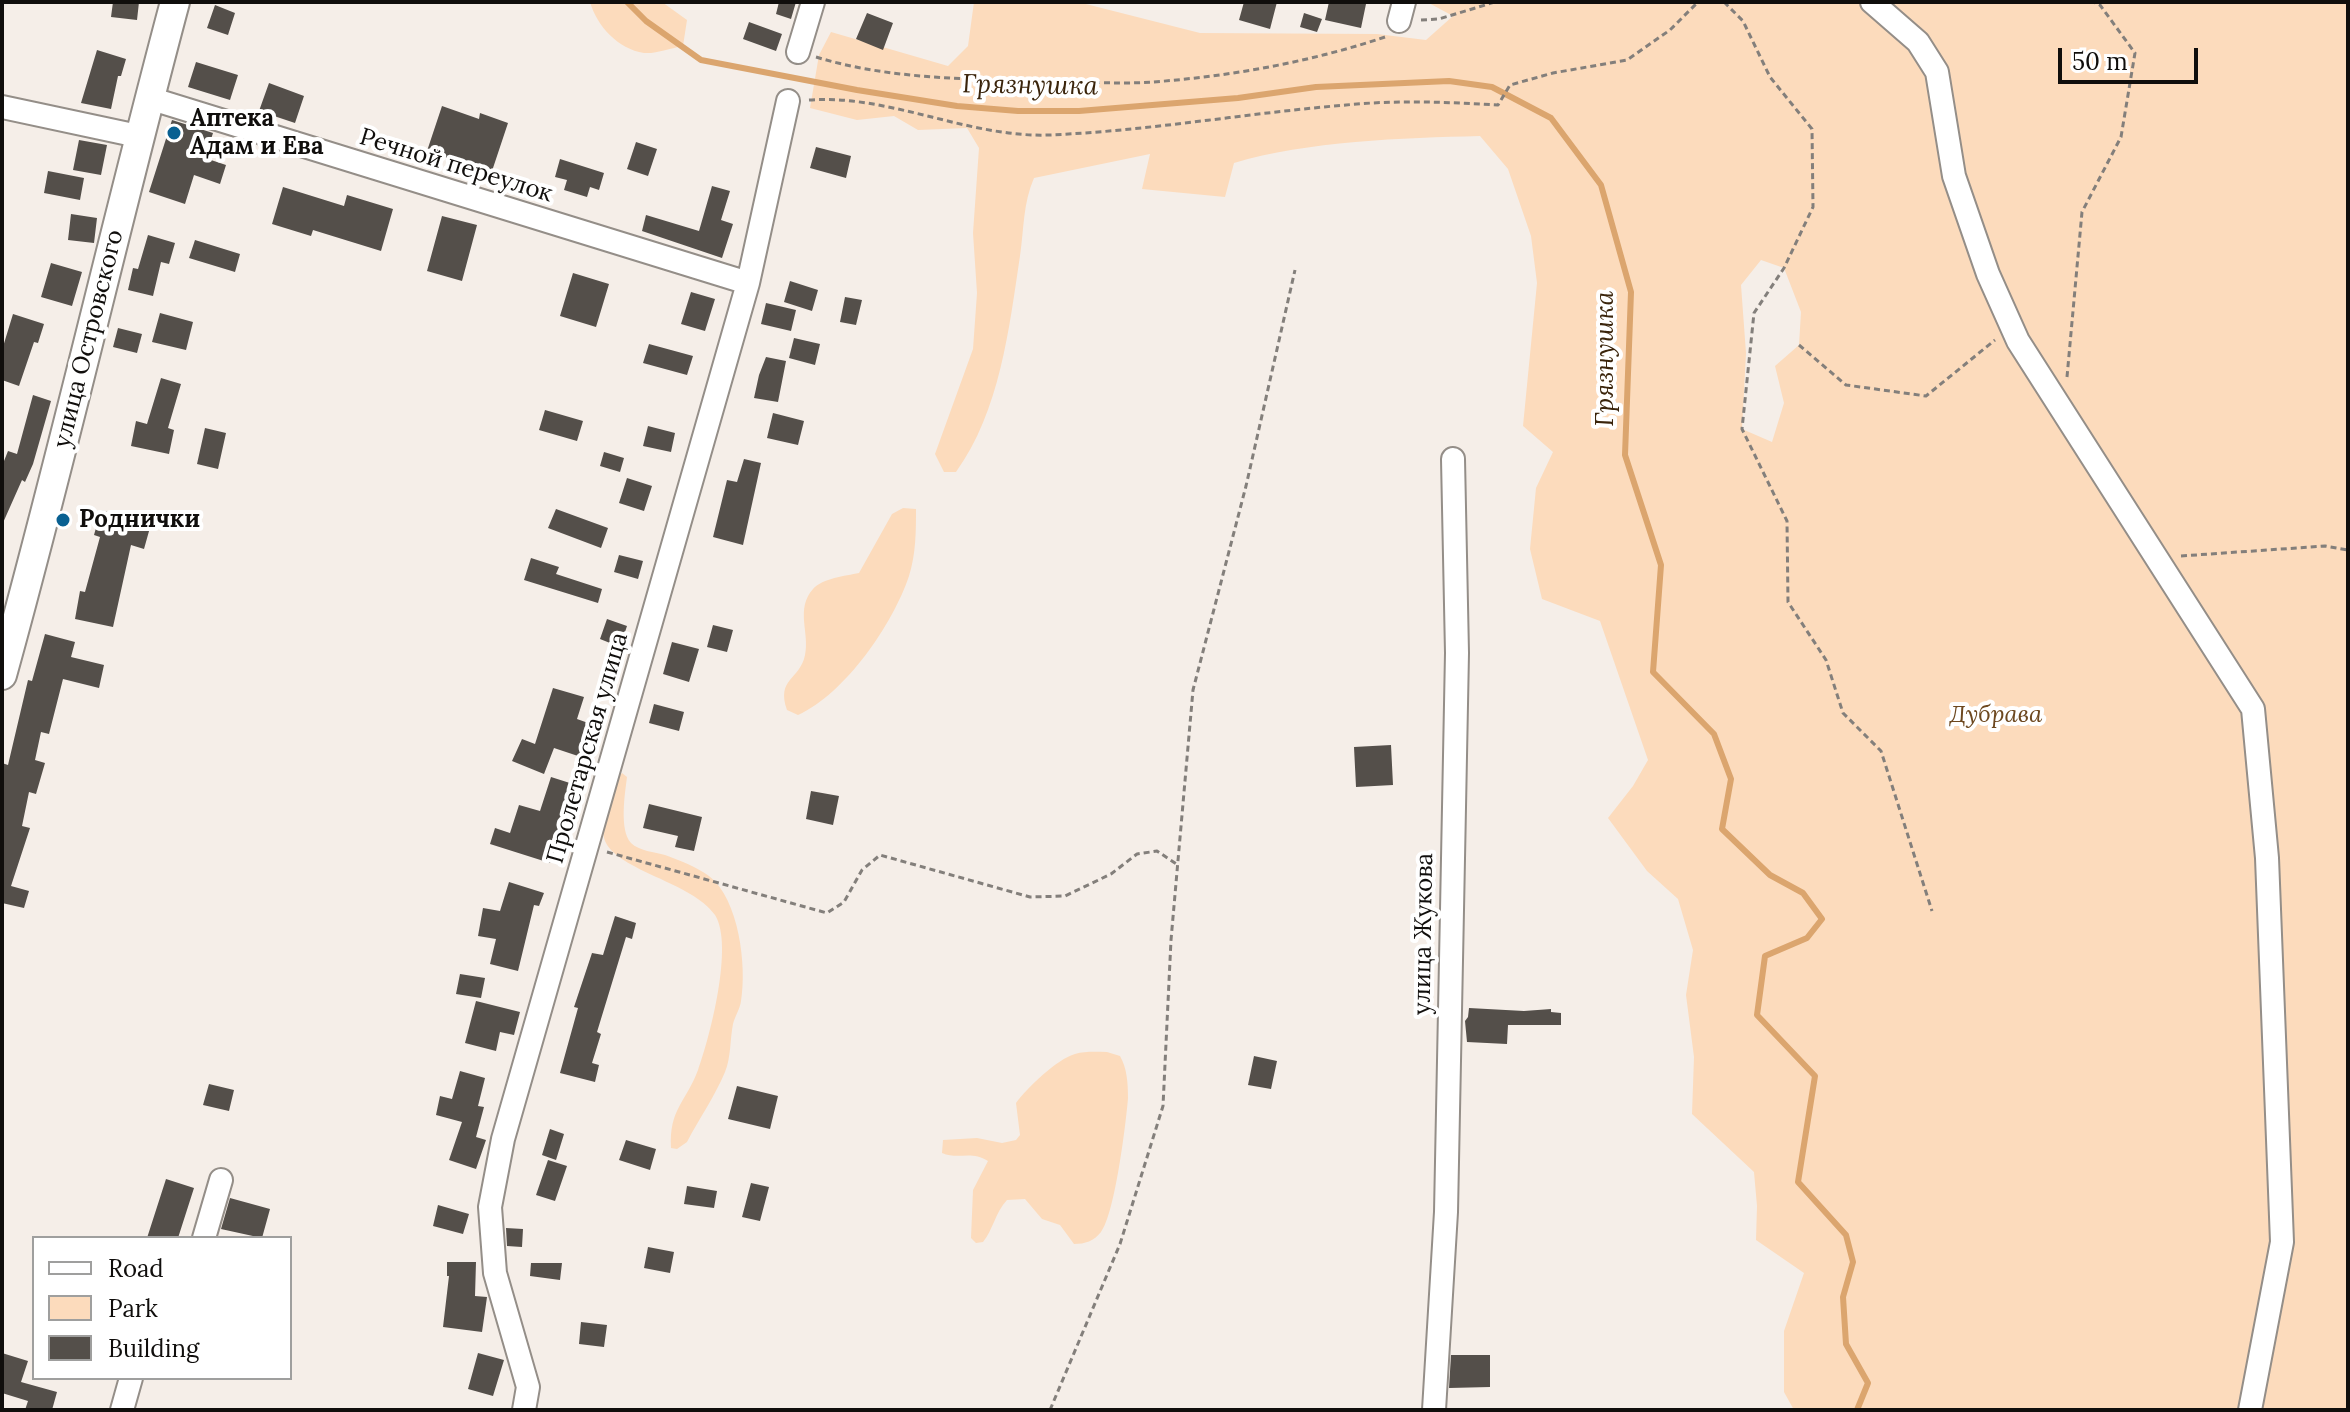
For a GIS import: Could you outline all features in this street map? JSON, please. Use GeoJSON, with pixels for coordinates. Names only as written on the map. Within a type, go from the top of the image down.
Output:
{"type":"FeatureCollection","features":[{"type":"Feature","properties":{"kind":"street","name":"улица Островского"},"geometry":{"type":"LineString","coordinates":[[2,675],[85,360],[138,136],[175,2]]}},
{"type":"Feature","properties":{"kind":"street"},"geometry":{"type":"LineString","coordinates":[[798,52],[813,2]]}},
{"type":"Feature","properties":{"kind":"street"},"geometry":{"type":"LineString","coordinates":[[1872,2],[1918,42],[1937,72],[1954,176],[1988,274],[2012,326],[2063,412],[2253,709],[2267,858],[2282,1242],[2250,1410]]}},
{"type":"Feature","properties":{"kind":"street","name":"Речной переулок"},"geometry":{"type":"LineString","coordinates":[[149,98],[748,283]]}},
{"type":"Feature","properties":{"kind":"street","name":"Пролетарская улица"},"geometry":{"type":"LineString","coordinates":[[524,1410],[528,1387],[495,1273],[490,1207],[503,1139],[748,283],[788,101]]}},
{"type":"Feature","properties":{"kind":"street"},"geometry":{"type":"LineString","coordinates":[[2,107],[138,136]]}},
{"type":"Feature","properties":{"kind":"street","name":"улица Жукова"},"geometry":{"type":"LineString","coordinates":[[1434,1410],[1446,1212],[1457,653],[1453,459]]}},
{"type":"Feature","properties":{"kind":"street"},"geometry":{"type":"LineString","coordinates":[[205,1236],[221,1180]]}},
{"type":"Feature","properties":{"kind":"street"},"geometry":{"type":"LineString","coordinates":[[122,1410],[130,1380]]}},
{"type":"Feature","properties":{"kind":"path"},"geometry":{"type":"LineString","coordinates":[[798,52],[843,66],[942,78],[1151,82],[1246,71],[1337,53],[1387,36],[1402,12],[1439,19],[1495,2]]}},
{"type":"Feature","properties":{"kind":"path"},"geometry":{"type":"LineString","coordinates":[[788,101],[822,99],[851,102],[991,130],[1046,135],[1347,105],[1424,101],[1498,105],[1510,85],[1553,73],[1627,60],[1670,30],[1698,2]]}},
{"type":"Feature","properties":{"kind":"path"},"geometry":{"type":"LineString","coordinates":[[1724,2],[1743,21],[1770,77],[1812,129],[1813,207],[1784,268],[1754,313],[1742,429],[1787,521],[1788,602],[1826,660],[1843,713],[1881,751],[1932,911]]}},
{"type":"Feature","properties":{"kind":"path"},"geometry":{"type":"LineString","coordinates":[[2063,412],[2082,212],[2121,137],[2135,53],[2100,4],[2093,2]]}},
{"type":"Feature","properties":{"kind":"path"},"geometry":{"type":"LineString","coordinates":[[1050,1410],[1120,1244],[1163,1106],[1193,690],[1246,486],[1295,270]]}},
{"type":"Feature","properties":{"kind":"path"},"geometry":{"type":"LineString","coordinates":[[1799,345],[1846,385],[1926,396],[2012,326]]}},
{"type":"Feature","properties":{"kind":"path"},"geometry":{"type":"LineString","coordinates":[[2156,557],[2325,546],[2348,550]]}},
{"type":"Feature","properties":{"kind":"path"},"geometry":{"type":"LineString","coordinates":[[587,846],[827,913],[844,902],[862,870],[880,855],[1030,897],[1065,896],[1111,874],[1137,854],[1157,851],[1178,865]]}},
{"type":"Feature","properties":{"kind":"green space"},"geometry":{"type":"Polygon","coordinates":[[[590,2],[662,2],[687,20],[683,46],[649,53],[626,47],[603,28],[590,2]]]}},
{"type":"Feature","properties":{"kind":"green space","name":"Дубрава"},"geometry":{"type":"Polygon","coordinates":[[[974,2],[1078,2],[1200,33],[1377,34],[1426,40],[1453,16],[1427,2],[2348,2],[2348,1410],[1794,1410],[1784,1392],[1784,1331],[1804,1273],[1756,1240],[1754,1172],[1692,1114],[1694,1057],[1686,995],[1693,950],[1678,899],[1647,871],[1608,818],[1633,786],[1648,760],[1600,621],[1542,599],[1530,549],[1536,488],[1553,452],[1523,426],[1537,283],[1531,236],[1508,169],[1480,136],[1356,142],[1262,156],[1234,163],[1225,197],[1142,189],[1150,154],[1034,178],[1026,207],[1007,340],[993,396],[971,448],[956,472],[944,472],[935,454],[973,349],[977,293],[973,233],[979,148],[967,128],[918,130],[894,116],[857,120],[810,108],[819,55],[831,32],[948,66],[968,46],[974,2]],[[1761,260],[1741,285],[1746,353],[1742,429],[1772,442],[1784,403],[1775,366],[1799,345],[1801,312],[1784,268],[1761,260]]]}},
{"type":"Feature","properties":{"kind":"green space"},"geometry":{"type":"Polygon","coordinates":[[[903,508],[916,509],[916,534],[909,576],[892,615],[865,656],[833,691],[798,715],[787,710],[784,691],[805,655],[804,613],[808,597],[822,582],[859,573],[892,514],[903,508]]]}},
{"type":"Feature","properties":{"kind":"green space"},"geometry":{"type":"Polygon","coordinates":[[[622,773],[627,777],[624,821],[627,837],[634,846],[682,861],[709,876],[728,900],[741,952],[743,987],[733,1024],[727,1067],[687,1142],[677,1149],[671,1148],[673,1124],[698,1070],[714,1014],[721,969],[720,929],[715,915],[704,904],[624,861],[605,841],[608,799],[622,773]]]}},
{"type":"Feature","properties":{"kind":"green space"},"geometry":{"type":"Polygon","coordinates":[[[1107,1052],[1120,1056],[1127,1076],[1128,1098],[1115,1188],[1101,1232],[1089,1241],[1074,1244],[1060,1225],[1042,1219],[1025,1199],[1007,1200],[983,1242],[976,1243],[971,1238],[973,1190],[988,1161],[976,1156],[942,1153],[943,1140],[977,1138],[1002,1143],[1016,1140],[1020,1135],[1016,1103],[1035,1082],[1075,1054],[1107,1052]]]}},
{"type":"Feature","properties":{"kind":"building"},"geometry":{"type":"Polygon","coordinates":[[[113,2],[139,2],[137,20],[111,17],[113,2]]]}},
{"type":"Feature","properties":{"kind":"building"},"geometry":{"type":"Polygon","coordinates":[[[779,2],[796,2],[791,19],[776,14],[779,2]]]}},
{"type":"Feature","properties":{"kind":"building"},"geometry":{"type":"Polygon","coordinates":[[[1244,2],[1277,2],[1270,29],[1239,20],[1244,2]]]}},
{"type":"Feature","properties":{"kind":"building"},"geometry":{"type":"Polygon","coordinates":[[[1329,2],[1366,4],[1361,28],[1325,20],[1329,2]]]}},
{"type":"Feature","properties":{"kind":"building"},"geometry":{"type":"Polygon","coordinates":[[[215,5],[235,13],[228,35],[207,28],[215,5]]]}},
{"type":"Feature","properties":{"kind":"building"},"geometry":{"type":"Polygon","coordinates":[[[867,13],[893,23],[883,50],[856,39],[867,13]]]}},
{"type":"Feature","properties":{"kind":"building"},"geometry":{"type":"Polygon","coordinates":[[[1304,13],[1322,19],[1317,32],[1300,27],[1304,13]]]}},
{"type":"Feature","properties":{"kind":"building"},"geometry":{"type":"Polygon","coordinates":[[[749,22],[782,34],[776,51],[743,39],[749,22]]]}},
{"type":"Feature","properties":{"kind":"building"},"geometry":{"type":"Polygon","coordinates":[[[97,50],[126,59],[121,76],[118,76],[111,109],[81,103],[97,50]]]}},
{"type":"Feature","properties":{"kind":"building"},"geometry":{"type":"Polygon","coordinates":[[[196,62],[238,75],[230,100],[188,87],[196,62]]]}},
{"type":"Feature","properties":{"kind":"building"},"geometry":{"type":"Polygon","coordinates":[[[269,83],[304,96],[295,123],[259,111],[269,83]]]}},
{"type":"Feature","properties":{"kind":"building"},"geometry":{"type":"Polygon","coordinates":[[[442,106],[479,119],[480,113],[508,123],[491,174],[427,151],[442,106]]]}},
{"type":"Feature","properties":{"kind":"building"},"geometry":{"type":"Polygon","coordinates":[[[172,120],[213,133],[205,158],[226,165],[220,184],[194,175],[185,204],[149,192],[172,120]]]}},
{"type":"Feature","properties":{"kind":"building"},"geometry":{"type":"Polygon","coordinates":[[[79,140],[107,145],[101,175],[73,170],[79,140]]]}},
{"type":"Feature","properties":{"kind":"building"},"geometry":{"type":"Polygon","coordinates":[[[636,142],[657,149],[648,176],[627,169],[636,142]]]}},
{"type":"Feature","properties":{"kind":"building"},"geometry":{"type":"Polygon","coordinates":[[[816,147],[851,156],[846,178],[810,168],[816,147]]]}},
{"type":"Feature","properties":{"kind":"building"},"geometry":{"type":"Polygon","coordinates":[[[560,159],[604,173],[599,190],[590,187],[587,197],[564,190],[567,180],[555,177],[560,159]]]}},
{"type":"Feature","properties":{"kind":"building"},"geometry":{"type":"Polygon","coordinates":[[[48,171],[84,178],[80,200],[44,193],[48,171]]]}},
{"type":"Feature","properties":{"kind":"building"},"geometry":{"type":"Polygon","coordinates":[[[712,186],[730,191],[721,220],[733,224],[722,258],[642,231],[646,215],[699,231],[712,186]]]}},
{"type":"Feature","properties":{"kind":"building"},"geometry":{"type":"Polygon","coordinates":[[[283,187],[344,206],[347,195],[393,209],[381,251],[313,230],[311,236],[272,224],[283,187]]]}},
{"type":"Feature","properties":{"kind":"building"},"geometry":{"type":"Polygon","coordinates":[[[71,214],[97,218],[94,243],[68,240],[71,214]]]}},
{"type":"Feature","properties":{"kind":"building"},"geometry":{"type":"Polygon","coordinates":[[[442,216],[477,225],[462,281],[427,271],[442,216]]]}},
{"type":"Feature","properties":{"kind":"building"},"geometry":{"type":"Polygon","coordinates":[[[148,235],[175,243],[169,264],[161,262],[153,296],[128,290],[133,268],[138,269],[148,235]]]}},
{"type":"Feature","properties":{"kind":"building"},"geometry":{"type":"Polygon","coordinates":[[[195,240],[240,254],[235,272],[189,258],[195,240]]]}},
{"type":"Feature","properties":{"kind":"building"},"geometry":{"type":"Polygon","coordinates":[[[51,263],[82,272],[72,306],[41,297],[51,263]]]}},
{"type":"Feature","properties":{"kind":"building"},"geometry":{"type":"Polygon","coordinates":[[[573,273],[609,284],[596,327],[560,316],[573,273]]]}},
{"type":"Feature","properties":{"kind":"building"},"geometry":{"type":"Polygon","coordinates":[[[790,281],[818,290],[812,311],[784,302],[790,281]]]}},
{"type":"Feature","properties":{"kind":"building"},"geometry":{"type":"Polygon","coordinates":[[[691,292],[715,299],[705,331],[681,324],[691,292]]]}},
{"type":"Feature","properties":{"kind":"building"},"geometry":{"type":"Polygon","coordinates":[[[845,297],[862,300],[856,325],[840,322],[845,297]]]}},
{"type":"Feature","properties":{"kind":"building"},"geometry":{"type":"Polygon","coordinates":[[[766,303],[796,310],[791,331],[761,324],[766,303]]]}},
{"type":"Feature","properties":{"kind":"building"},"geometry":{"type":"Polygon","coordinates":[[[160,313],[193,322],[186,350],[152,342],[160,313]]]}},
{"type":"Feature","properties":{"kind":"building"},"geometry":{"type":"Polygon","coordinates":[[[13,314],[44,324],[38,343],[34,342],[19,386],[2,380],[2,350],[13,314]]]}},
{"type":"Feature","properties":{"kind":"building"},"geometry":{"type":"Polygon","coordinates":[[[118,328],[142,334],[137,353],[113,347],[118,328]]]}},
{"type":"Feature","properties":{"kind":"building"},"geometry":{"type":"Polygon","coordinates":[[[794,338],[820,344],[815,365],[789,358],[794,338]]]}},
{"type":"Feature","properties":{"kind":"building"},"geometry":{"type":"Polygon","coordinates":[[[649,344],[693,356],[687,375],[643,363],[649,344]]]}},
{"type":"Feature","properties":{"kind":"building"},"geometry":{"type":"Polygon","coordinates":[[[766,357],[786,361],[778,402],[754,398],[766,357]]]}},
{"type":"Feature","properties":{"kind":"building"},"geometry":{"type":"Polygon","coordinates":[[[161,378],[181,384],[168,428],[174,430],[169,454],[131,446],[136,421],[147,424],[161,378]]]}},
{"type":"Feature","properties":{"kind":"building"},"geometry":{"type":"Polygon","coordinates":[[[33,395],[51,401],[33,464],[25,482],[22,480],[2,525],[2,466],[8,451],[17,454],[33,395]]]}},
{"type":"Feature","properties":{"kind":"building"},"geometry":{"type":"Polygon","coordinates":[[[545,410],[583,421],[577,441],[539,430],[545,410]]]}},
{"type":"Feature","properties":{"kind":"building"},"geometry":{"type":"Polygon","coordinates":[[[773,413],[804,421],[798,445],[767,438],[773,413]]]}},
{"type":"Feature","properties":{"kind":"building"},"geometry":{"type":"Polygon","coordinates":[[[648,426],[675,433],[671,452],[643,446],[648,426]]]}},
{"type":"Feature","properties":{"kind":"building"},"geometry":{"type":"Polygon","coordinates":[[[205,428],[226,433],[218,469],[197,464],[205,428]]]}},
{"type":"Feature","properties":{"kind":"building"},"geometry":{"type":"Polygon","coordinates":[[[604,452],[624,458],[620,472],[600,466],[604,452]]]}},
{"type":"Feature","properties":{"kind":"building"},"geometry":{"type":"Polygon","coordinates":[[[744,459],[761,463],[743,545],[713,537],[727,480],[737,482],[744,459]]]}},
{"type":"Feature","properties":{"kind":"building"},"geometry":{"type":"Polygon","coordinates":[[[627,478],[652,486],[644,511],[619,503],[627,478]]]}},
{"type":"Feature","properties":{"kind":"building"},"geometry":{"type":"Polygon","coordinates":[[[556,509],[608,528],[601,548],[548,528],[556,509]]]}},
{"type":"Feature","properties":{"kind":"building"},"geometry":{"type":"Polygon","coordinates":[[[101,510],[151,524],[144,549],[131,545],[113,627],[75,619],[80,591],[85,592],[100,537],[94,535],[101,510]]]}},
{"type":"Feature","properties":{"kind":"building"},"geometry":{"type":"Polygon","coordinates":[[[619,555],[643,561],[638,579],[614,572],[619,555]]]}},
{"type":"Feature","properties":{"kind":"building"},"geometry":{"type":"Polygon","coordinates":[[[531,558],[559,567],[556,574],[602,589],[598,603],[524,580],[531,558]]]}},
{"type":"Feature","properties":{"kind":"building"},"geometry":{"type":"Polygon","coordinates":[[[607,619],[627,626],[620,647],[600,639],[607,619]]]}},
{"type":"Feature","properties":{"kind":"building"},"geometry":{"type":"Polygon","coordinates":[[[713,625],[733,630],[727,652],[707,647],[713,625]]]}},
{"type":"Feature","properties":{"kind":"building"},"geometry":{"type":"Polygon","coordinates":[[[45,634],[75,642],[71,657],[104,665],[99,688],[63,679],[49,734],[41,732],[35,760],[45,763],[36,794],[29,792],[22,826],[30,828],[11,886],[29,891],[24,908],[2,903],[2,763],[8,765],[28,680],[32,681],[45,634]]]}},
{"type":"Feature","properties":{"kind":"building"},"geometry":{"type":"Polygon","coordinates":[[[672,642],[699,649],[689,682],[663,674],[672,642]]]}},
{"type":"Feature","properties":{"kind":"building"},"geometry":{"type":"Polygon","coordinates":[[[553,688],[584,697],[577,719],[591,724],[581,757],[554,748],[544,774],[512,761],[522,739],[535,744],[553,688]]]}},
{"type":"Feature","properties":{"kind":"building"},"geometry":{"type":"Polygon","coordinates":[[[654,704],[684,712],[679,731],[649,723],[654,704]]]}},
{"type":"Feature","properties":{"kind":"building"},"geometry":{"type":"Polygon","coordinates":[[[1391,745],[1393,785],[1356,787],[1354,747],[1391,745]]]}},
{"type":"Feature","properties":{"kind":"building"},"geometry":{"type":"Polygon","coordinates":[[[551,777],[573,784],[562,818],[567,819],[550,863],[490,844],[495,828],[510,833],[519,805],[540,811],[551,777]]]}},
{"type":"Feature","properties":{"kind":"building"},"geometry":{"type":"Polygon","coordinates":[[[811,791],[839,796],[833,825],[806,819],[811,791]]]}},
{"type":"Feature","properties":{"kind":"building"},"geometry":{"type":"Polygon","coordinates":[[[649,804],[702,817],[694,851],[675,847],[678,836],[643,828],[649,804]]]}},
{"type":"Feature","properties":{"kind":"building"},"geometry":{"type":"Polygon","coordinates":[[[509,882],[544,893],[539,906],[534,905],[518,971],[490,964],[496,939],[478,936],[483,908],[500,911],[509,882]]]}},
{"type":"Feature","properties":{"kind":"building"},"geometry":{"type":"Polygon","coordinates":[[[615,916],[636,923],[632,939],[626,937],[597,1032],[601,1034],[592,1063],[599,1065],[595,1082],[560,1073],[578,1008],[574,1007],[592,953],[603,955],[615,916]]]}},
{"type":"Feature","properties":{"kind":"building"},"geometry":{"type":"Polygon","coordinates":[[[460,974],[485,978],[481,998],[456,994],[460,974]]]}},
{"type":"Feature","properties":{"kind":"building"},"geometry":{"type":"Polygon","coordinates":[[[476,1001],[520,1012],[514,1035],[500,1032],[496,1051],[465,1043],[476,1001]]]}},
{"type":"Feature","properties":{"kind":"building"},"geometry":{"type":"Polygon","coordinates":[[[1469,1008],[1551,1009],[1551,1012],[1561,1013],[1561,1025],[1508,1025],[1507,1044],[1467,1042],[1465,1021],[1469,1008]]]}},
{"type":"Feature","properties":{"kind":"building"},"geometry":{"type":"Polygon","coordinates":[[[1254,1056],[1277,1061],[1271,1089],[1248,1085],[1254,1056]]]}},
{"type":"Feature","properties":{"kind":"building"},"geometry":{"type":"Polygon","coordinates":[[[460,1071],[485,1078],[478,1106],[484,1107],[476,1137],[486,1140],[476,1169],[449,1160],[462,1122],[436,1115],[440,1096],[452,1099],[460,1071]]]}},
{"type":"Feature","properties":{"kind":"building"},"geometry":{"type":"Polygon","coordinates":[[[209,1084],[234,1090],[229,1111],[203,1105],[209,1084]]]}},
{"type":"Feature","properties":{"kind":"building"},"geometry":{"type":"Polygon","coordinates":[[[737,1086],[778,1096],[770,1129],[728,1119],[737,1086]]]}},
{"type":"Feature","properties":{"kind":"building"},"geometry":{"type":"Polygon","coordinates":[[[550,1129],[564,1134],[556,1160],[542,1155],[550,1129]]]}},
{"type":"Feature","properties":{"kind":"building"},"geometry":{"type":"Polygon","coordinates":[[[626,1140],[656,1149],[650,1170],[619,1160],[626,1140]]]}},
{"type":"Feature","properties":{"kind":"building"},"geometry":{"type":"Polygon","coordinates":[[[548,1160],[567,1166],[555,1201],[536,1195],[548,1160]]]}},
{"type":"Feature","properties":{"kind":"building"},"geometry":{"type":"Polygon","coordinates":[[[166,1179],[194,1188],[179,1236],[148,1236],[166,1179]]]}},
{"type":"Feature","properties":{"kind":"building"},"geometry":{"type":"Polygon","coordinates":[[[751,1183],[769,1187],[760,1221],[742,1217],[751,1183]]]}},
{"type":"Feature","properties":{"kind":"building"},"geometry":{"type":"Polygon","coordinates":[[[687,1186],[717,1191],[714,1208],[684,1204],[687,1186]]]}},
{"type":"Feature","properties":{"kind":"building"},"geometry":{"type":"Polygon","coordinates":[[[230,1198],[270,1209],[263,1236],[221,1229],[230,1198]]]}},
{"type":"Feature","properties":{"kind":"building"},"geometry":{"type":"Polygon","coordinates":[[[438,1205],[469,1214],[463,1234],[433,1226],[438,1205]]]}},
{"type":"Feature","properties":{"kind":"building"},"geometry":{"type":"Polygon","coordinates":[[[506,1228],[523,1229],[522,1247],[507,1246],[506,1228]]]}},
{"type":"Feature","properties":{"kind":"building"},"geometry":{"type":"Polygon","coordinates":[[[648,1247],[674,1252],[670,1273],[644,1268],[648,1247]]]}},
{"type":"Feature","properties":{"kind":"building"},"geometry":{"type":"Polygon","coordinates":[[[447,1262],[476,1262],[475,1296],[487,1297],[482,1332],[443,1327],[449,1276],[447,1262]]]}},
{"type":"Feature","properties":{"kind":"building"},"geometry":{"type":"Polygon","coordinates":[[[531,1263],[562,1263],[560,1280],[530,1276],[531,1263]]]}},
{"type":"Feature","properties":{"kind":"building"},"geometry":{"type":"Polygon","coordinates":[[[581,1322],[607,1325],[604,1347],[579,1344],[581,1322]]]}},
{"type":"Feature","properties":{"kind":"building"},"geometry":{"type":"Polygon","coordinates":[[[2,1353],[28,1361],[21,1382],[57,1392],[52,1410],[25,1410],[28,1401],[2,1393],[2,1353]]]}},
{"type":"Feature","properties":{"kind":"building"},"geometry":{"type":"Polygon","coordinates":[[[478,1353],[504,1360],[493,1396],[468,1389],[478,1353]]]}},
{"type":"Feature","properties":{"kind":"building"},"geometry":{"type":"Polygon","coordinates":[[[1451,1355],[1490,1355],[1490,1387],[1449,1388],[1451,1355]]]}},
{"type":"Feature","properties":{"kind":"waterway","name":"Грязнушка"},"geometry":{"type":"LineString","coordinates":[[627,2],[646,21],[701,60],[957,106],[1018,111],[1079,111],[1238,98],[1316,87],[1449,81],[1492,87],[1551,118],[1601,185],[1631,292],[1625,455],[1661,565],[1653,672],[1714,734],[1731,779],[1722,829],[1770,875],[1803,893],[1822,919],[1807,938],[1765,956],[1757,1015],[1815,1076],[1798,1182],[1846,1235],[1853,1262],[1843,1297],[1846,1344],[1868,1383],[1857,1410]]}},
{"type":"Feature","properties":{"kind":"place","name":"Аптека Адам и Ева"},"geometry":{"type":"Point","coordinates":[174,133]}},
{"type":"Feature","properties":{"kind":"place","name":"Роднички"},"geometry":{"type":"Point","coordinates":[63,520]}}]}
